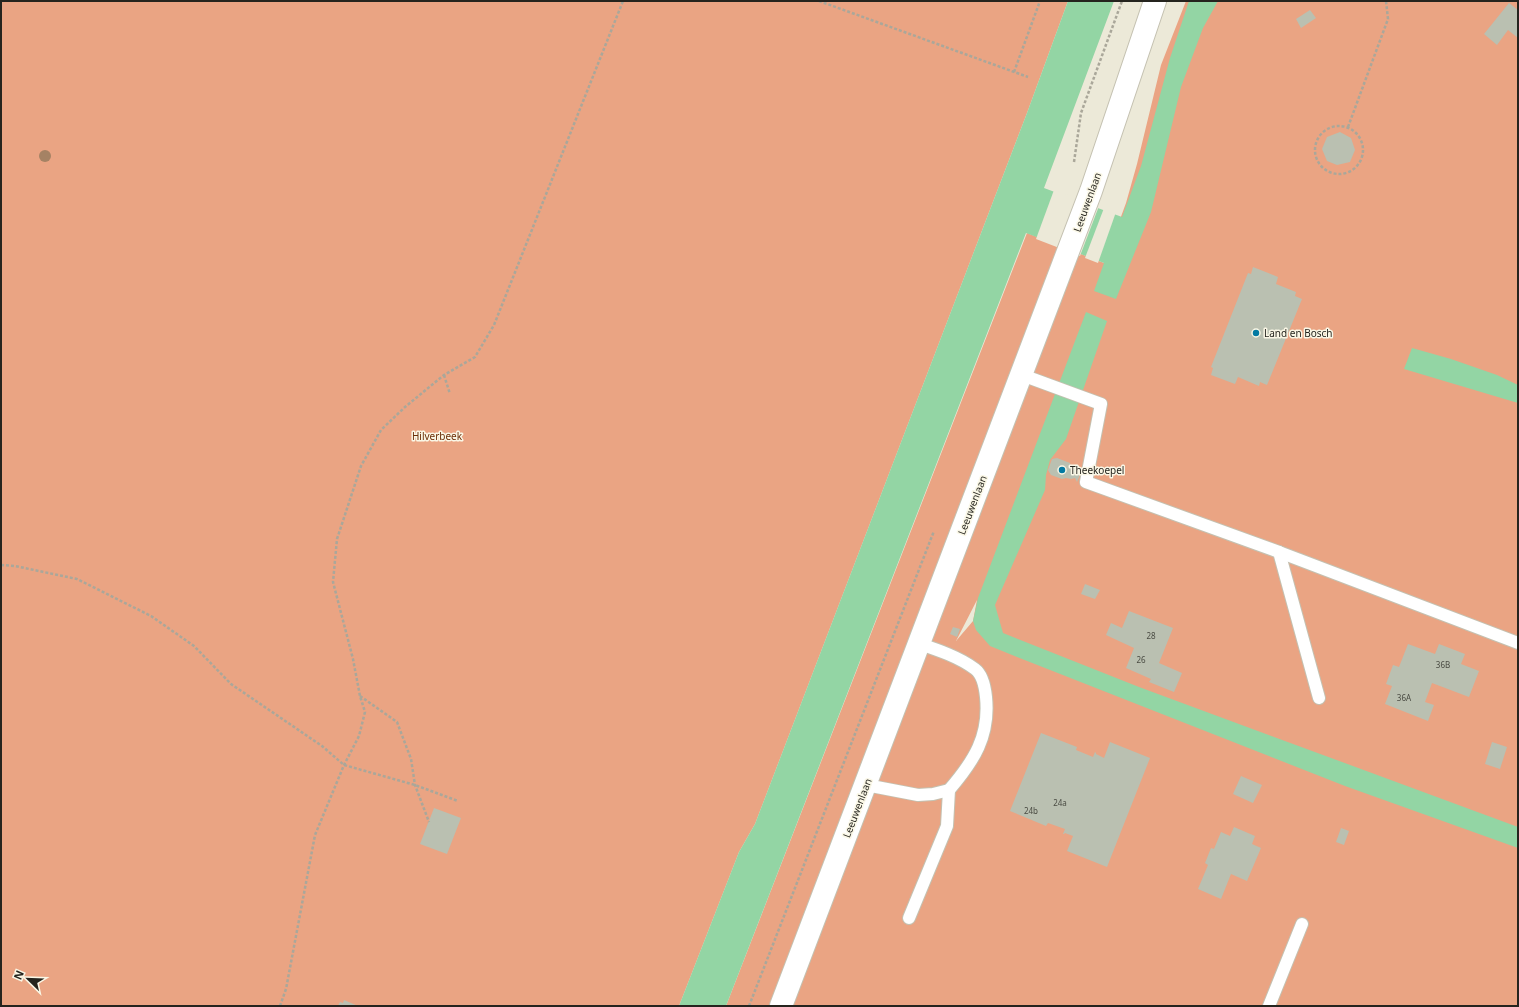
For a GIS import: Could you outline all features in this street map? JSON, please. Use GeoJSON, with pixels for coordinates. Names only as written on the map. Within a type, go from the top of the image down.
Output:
{"type":"FeatureCollection","features":[{"type":"Feature","properties":{"kind":"street","name":"Leeuwenlaan"},"geometry":{"type":"LineString","coordinates":[[781,1006],[1066,259],[1091,191],[1155,1]]}},
{"type":"Feature","properties":{"kind":"lane"},"geometry":{"type":"LineString","coordinates":[[1022,375],[1101,404],[1086,482],[1279,552],[1518,643]]}},
{"type":"Feature","properties":{"kind":"lane"},"geometry":{"type":"LineString","coordinates":[[1279,552],[1319,698]]}},
{"type":"Feature","properties":{"kind":"lane"},"geometry":{"type":"LineString","coordinates":[[909,918],[947,826],[950,790],[964,772],[976,752],[986,727],[987,704],[985,685],[976,670],[941,651],[920,644]]}},
{"type":"Feature","properties":{"kind":"lane"},"geometry":{"type":"LineString","coordinates":[[866,785],[918,795],[933,794],[950,790]]}},
{"type":"Feature","properties":{"kind":"lane"},"geometry":{"type":"LineString","coordinates":[[1269,1006],[1302,924]]}},
{"type":"Feature","properties":{"kind":"path"},"geometry":{"type":"LineString","coordinates":[[280,1006],[286,989],[315,835],[344,765],[359,736],[365,712],[333,582],[337,539],[361,466],[381,430],[405,407],[444,375],[475,357],[494,325],[623,1]]}},
{"type":"Feature","properties":{"kind":"path"},"geometry":{"type":"LineString","coordinates":[[819,1],[1028,77]]}},
{"type":"Feature","properties":{"kind":"path"},"geometry":{"type":"LineString","coordinates":[[1014,72],[1040,1]]}},
{"type":"Feature","properties":{"kind":"path"},"geometry":{"type":"LineString","coordinates":[[1073,168],[1081,113],[1122,1]]}},
{"type":"Feature","properties":{"kind":"path"},"geometry":{"type":"LineString","coordinates":[[1348,127],[1388,19],[1386,1]]}},
{"type":"Feature","properties":{"kind":"path"},"geometry":{"type":"LineString","coordinates":[[1339,126],[1348,127],[1361,139],[1364,148],[1363,157],[1359,165],[1352,171],[1344,174],[1335,174],[1327,171],[1320,165],[1316,157],[1315,148],[1317,139],[1323,132],[1330,128],[1339,126]]}},
{"type":"Feature","properties":{"kind":"path"},"geometry":{"type":"LineString","coordinates":[[444,375],[450,394]]}},
{"type":"Feature","properties":{"kind":"path"},"geometry":{"type":"LineString","coordinates":[[749,1006],[935,529]]}},
{"type":"Feature","properties":{"kind":"path"},"geometry":{"type":"LineString","coordinates":[[1,565],[15,566],[77,579],[151,616],[194,646],[231,684],[322,746],[344,765],[415,785],[458,801]]}},
{"type":"Feature","properties":{"kind":"path"},"geometry":{"type":"LineString","coordinates":[[360,696],[397,722],[411,759],[415,785],[429,822]]}},
{"type":"Feature","properties":{"kind":"green space","name":"Hilverbeek"},"geometry":{"type":"Polygon","coordinates":[[[1,1],[1068,1],[1027,113],[755,824],[739,852],[679,1006],[1,1006],[1,1]]]}},
{"type":"Feature","properties":{"kind":"green space","name":"Land en Bosch"},"geometry":{"type":"Polygon","coordinates":[[[1186,1],[1518,1],[1518,1006],[726,1006],[1027,233],[1104,263],[1126,203],[1161,65],[1186,1]],[[977,600],[956,641],[973,621],[977,600]]]}},
{"type":"Feature","properties":{"kind":"shaded area"},"geometry":{"type":"Polygon","coordinates":[[[1068,1],[1114,1],[1044,188],[1122,217],[1141,166],[1170,58],[1189,1],[1218,1],[1203,28],[1181,87],[1151,212],[1116,299],[1094,291],[1104,263],[1026,233],[726,1006],[679,1006],[739,852],[755,824],[1027,113],[1068,1]]]}},
{"type":"Feature","properties":{"kind":"shaded area"},"geometry":{"type":"Polygon","coordinates":[[[1086,312],[1107,321],[1066,439],[1050,460],[1046,475],[1045,490],[995,605],[1003,633],[1139,687],[1518,827],[1518,848],[1345,786],[1017,657],[990,646],[976,630],[973,621],[978,598],[1086,312]]]}},
{"type":"Feature","properties":{"kind":"shaded area"},"geometry":{"type":"Polygon","coordinates":[[[1412,348],[1451,359],[1497,375],[1518,385],[1518,403],[1404,369],[1412,348]]]}},
{"type":"Feature","properties":{"kind":"pier"},"geometry":{"type":"Polygon","coordinates":[[[1054,190],[1099,206],[1080,256],[1036,239],[1054,190]]]}},
{"type":"Feature","properties":{"kind":"pier"},"geometry":{"type":"Polygon","coordinates":[[[1104,208],[1116,212],[1098,263],[1085,258],[1104,208]]]}},
{"type":"Feature","properties":{"kind":"building"},"geometry":{"type":"Polygon","coordinates":[[[1509,3],[1518,10],[1518,38],[1508,30],[1497,45],[1484,34],[1509,3]]]}},
{"type":"Feature","properties":{"kind":"building"},"geometry":{"type":"Polygon","coordinates":[[[1310,10],[1316,18],[1301,28],[1296,19],[1310,10]]]}},
{"type":"Feature","properties":{"kind":"building"},"geometry":{"type":"Polygon","coordinates":[[[1340,132],[1351,138],[1355,150],[1350,162],[1337,165],[1327,161],[1322,149],[1327,137],[1340,132]]]}},
{"type":"Feature","properties":{"kind":"building","name":"Land en Bosch"},"geometry":{"type":"Polygon","coordinates":[[[1253,267],[1278,277],[1276,284],[1296,292],[1295,296],[1302,299],[1267,385],[1260,382],[1259,386],[1238,377],[1235,384],[1211,375],[1213,368],[1211,367],[1248,273],[1251,274],[1253,267]]]}},
{"type":"Feature","properties":{"kind":"building","name":"Theekoepel"},"geometry":{"type":"Polygon","coordinates":[[[1057,458],[1070,463],[1071,467],[1075,468],[1078,472],[1082,470],[1077,482],[1075,478],[1062,479],[1051,475],[1048,470],[1052,459],[1057,458]]]}},
{"type":"Feature","properties":{"kind":"building"},"geometry":{"type":"Polygon","coordinates":[[[1085,584],[1100,590],[1095,599],[1081,594],[1085,584]]]}},
{"type":"Feature","properties":{"kind":"building"},"geometry":{"type":"Polygon","coordinates":[[[1129,611],[1173,628],[1159,663],[1182,673],[1174,692],[1149,682],[1151,679],[1126,668],[1134,648],[1106,635],[1111,623],[1122,628],[1129,611]]]}},
{"type":"Feature","properties":{"kind":"building"},"geometry":{"type":"Polygon","coordinates":[[[953,627],[960,629],[957,637],[950,634],[953,627]]]}},
{"type":"Feature","properties":{"kind":"building"},"geometry":{"type":"Polygon","coordinates":[[[1408,644],[1435,654],[1439,644],[1465,654],[1461,664],[1479,671],[1469,697],[1432,683],[1425,702],[1434,705],[1428,721],[1385,704],[1392,686],[1386,684],[1393,665],[1399,667],[1408,644]]]}},
{"type":"Feature","properties":{"kind":"building"},"geometry":{"type":"Polygon","coordinates":[[[1041,733],[1077,747],[1076,750],[1093,757],[1095,752],[1104,758],[1110,742],[1150,758],[1107,867],[1067,851],[1073,836],[1065,833],[1063,834],[1065,829],[1048,823],[1046,826],[1010,811],[1041,733]]]}},
{"type":"Feature","properties":{"kind":"building"},"geometry":{"type":"Polygon","coordinates":[[[1492,742],[1507,747],[1500,769],[1485,764],[1492,742]]]}},
{"type":"Feature","properties":{"kind":"building"},"geometry":{"type":"Polygon","coordinates":[[[1241,776],[1262,785],[1253,803],[1233,794],[1241,776]]]}},
{"type":"Feature","properties":{"kind":"building"},"geometry":{"type":"Polygon","coordinates":[[[434,808],[461,818],[447,854],[420,844],[434,808]]]}},
{"type":"Feature","properties":{"kind":"building"},"geometry":{"type":"Polygon","coordinates":[[[1234,827],[1255,836],[1252,844],[1261,848],[1247,881],[1231,874],[1221,899],[1198,889],[1208,865],[1205,863],[1211,848],[1214,849],[1221,832],[1230,836],[1234,827]]]}},
{"type":"Feature","properties":{"kind":"building"},"geometry":{"type":"Polygon","coordinates":[[[1341,828],[1349,831],[1344,845],[1336,842],[1341,828]]]}},
{"type":"Feature","properties":{"kind":"building"},"geometry":{"type":"Polygon","coordinates":[[[344,1000],[358,1006],[338,1006],[340,1002],[343,1003],[344,1000]]]}},
{"type":"Feature","properties":{"kind":"place","name":"Land en Bosch"},"geometry":{"type":"Point","coordinates":[1256,333]}},
{"type":"Feature","properties":{"kind":"place","name":"Theekoepel"},"geometry":{"type":"Point","coordinates":[1062,470]}}]}
